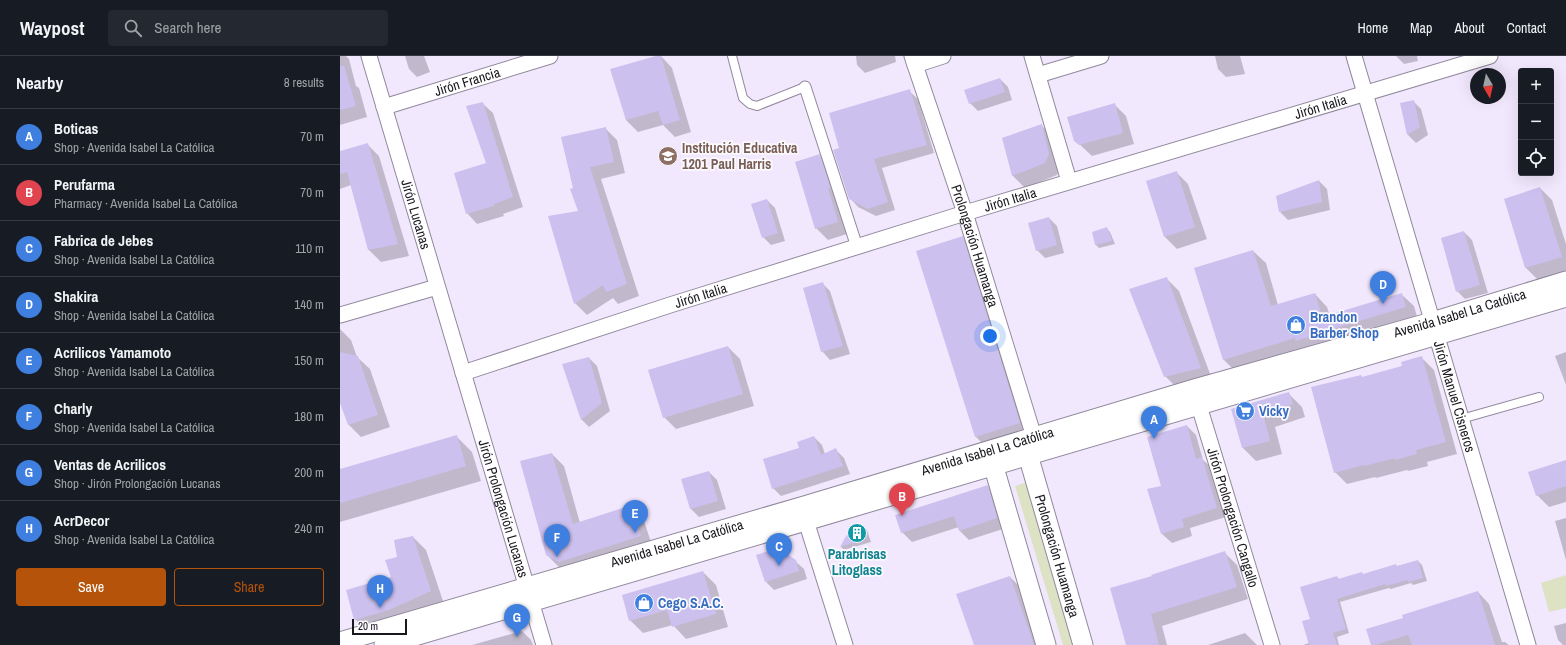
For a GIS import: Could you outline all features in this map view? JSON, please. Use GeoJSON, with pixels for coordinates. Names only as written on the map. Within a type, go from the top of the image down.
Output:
{"type":"FeatureCollection","features":[{"type":"Feature","properties":{"kind":"street","name":"Jirón Lucanas"},"geometry":{"type":"LineString","coordinates":[[369,56],[463,373]]}},
{"type":"Feature","properties":{"kind":"street","name":"Jirón Francia"},"geometry":{"type":"LineString","coordinates":[[384,107],[550,56]]}},
{"type":"Feature","properties":{"kind":"street"},"geometry":{"type":"LineString","coordinates":[[913,61],[943,56]]}},
{"type":"Feature","properties":{"kind":"street"},"geometry":{"type":"LineString","coordinates":[[1032,56],[1069,181]]}},
{"type":"Feature","properties":{"kind":"street"},"geometry":{"type":"LineString","coordinates":[[1038,75],[1101,56]]}},
{"type":"Feature","properties":{"kind":"street","name":"Jirón Manuel Cisneros"},"geometry":{"type":"LineString","coordinates":[[1354,56],[1528,645]]}},
{"type":"Feature","properties":{"kind":"street","name":"Jirón Italia"},"geometry":{"type":"LineString","coordinates":[[463,373],[670,305],[964,213],[1490,56]]}},
{"type":"Feature","properties":{"kind":"street","name":"Prolongación Huamanga"},"geometry":{"type":"LineString","coordinates":[[913,61],[964,213],[1034,437]]}},
{"type":"Feature","properties":{"kind":"street"},"geometry":{"type":"LineString","coordinates":[[805,87],[857,247]]}},
{"type":"Feature","properties":{"kind":"street","name":"Avenida Isabel La Católica"},"geometry":{"type":"LineString","coordinates":[[1434,329],[1566,281]]}},
{"type":"Feature","properties":{"kind":"street"},"geometry":{"type":"LineString","coordinates":[[340,315],[437,287]]}},
{"type":"Feature","properties":{"kind":"street","name":"Avenida Isabel La Católica"},"geometry":{"type":"LineString","coordinates":[[340,642],[529,595],[805,514],[991,458],[1034,437],[1196,397],[1434,329],[1566,297]]}},
{"type":"Feature","properties":{"kind":"street","name":"Jirón Prolongación Lucanas"},"geometry":{"type":"LineString","coordinates":[[463,373],[544,645]]}},
{"type":"Feature","properties":{"kind":"street","name":"Avenida Isabel La Católica"},"geometry":{"type":"LineString","coordinates":[[991,458],[1028,455],[1196,397]]}},
{"type":"Feature","properties":{"kind":"street","name":"Jirón Prolongación Cangallo"},"geometry":{"type":"LineString","coordinates":[[1196,397],[1272,645]]}},
{"type":"Feature","properties":{"kind":"street"},"geometry":{"type":"LineString","coordinates":[[1028,455],[1034,437]]}},
{"type":"Feature","properties":{"kind":"street","name":"Prolongación Huamanga"},"geometry":{"type":"LineString","coordinates":[[1028,455],[1083,645]]}},
{"type":"Feature","properties":{"kind":"street"},"geometry":{"type":"LineString","coordinates":[[991,458],[1046,645]]}},
{"type":"Feature","properties":{"kind":"street"},"geometry":{"type":"LineString","coordinates":[[805,514],[845,645]]}},
{"type":"Feature","properties":{"kind":"street","name":"Avenida Isabel La Católica"},"geometry":{"type":"LineString","coordinates":[[384,645],[529,595]]}},
{"type":"Feature","properties":{"kind":"lane"},"geometry":{"type":"LineString","coordinates":[[732,56],[743,98],[750,104],[757,106],[805,87]]}},
{"type":"Feature","properties":{"kind":"lane"},"geometry":{"type":"LineString","coordinates":[[1460,419],[1539,397]]}},
{"type":"Feature","properties":{"kind":"green space"},"geometry":{"type":"Polygon","coordinates":[[[1030,481],[1080,645],[1063,645],[1015,486],[1030,481]]]}},
{"type":"Feature","properties":{"kind":"green space"},"geometry":{"type":"Polygon","coordinates":[[[1566,575],[1566,608],[1549,612],[1541,583],[1566,575]]]}},
{"type":"Feature","properties":{"kind":"building"},"geometry":{"type":"Polygon","coordinates":[[[656,56],[661,56],[680,120],[663,125],[658,111],[626,120],[610,69],[656,56]]]}},
{"type":"Feature","properties":{"kind":"building"},"geometry":{"type":"Polygon","coordinates":[[[340,66],[344,66],[356,106],[340,110],[340,66]]]}},
{"type":"Feature","properties":{"kind":"building"},"geometry":{"type":"Polygon","coordinates":[[[1000,78],[1005,92],[969,104],[964,90],[1000,78]]]}},
{"type":"Feature","properties":{"kind":"building"},"geometry":{"type":"Polygon","coordinates":[[[910,89],[927,145],[874,159],[888,202],[868,209],[849,199],[833,150],[839,148],[829,113],[910,89]]]}},
{"type":"Feature","properties":{"kind":"building"},"geometry":{"type":"Polygon","coordinates":[[[1414,100],[1420,127],[1407,135],[1400,103],[1414,100]]]}},
{"type":"Feature","properties":{"kind":"building"},"geometry":{"type":"Polygon","coordinates":[[[483,102],[513,197],[494,204],[494,206],[466,214],[454,173],[486,163],[466,106],[483,102]]]}},
{"type":"Feature","properties":{"kind":"building"},"geometry":{"type":"Polygon","coordinates":[[[1115,103],[1123,133],[1079,145],[1074,141],[1067,117],[1115,103]]]}},
{"type":"Feature","properties":{"kind":"building"},"geometry":{"type":"Polygon","coordinates":[[[1042,124],[1049,154],[1045,163],[1012,176],[1002,138],[1042,124]]]}},
{"type":"Feature","properties":{"kind":"building"},"geometry":{"type":"Polygon","coordinates":[[[606,127],[614,162],[590,167],[627,284],[606,292],[603,285],[574,304],[548,216],[578,211],[570,189],[573,188],[561,137],[606,127]]]}},
{"type":"Feature","properties":{"kind":"building"},"geometry":{"type":"Polygon","coordinates":[[[368,143],[398,244],[368,250],[347,172],[340,174],[340,151],[368,143]]]}},
{"type":"Feature","properties":{"kind":"building"},"geometry":{"type":"Polygon","coordinates":[[[820,154],[831,189],[828,188],[838,222],[815,229],[795,162],[820,154]]]}},
{"type":"Feature","properties":{"kind":"building"},"geometry":{"type":"Polygon","coordinates":[[[1177,171],[1195,227],[1164,237],[1146,181],[1177,171]]]}},
{"type":"Feature","properties":{"kind":"building"},"geometry":{"type":"Polygon","coordinates":[[[1319,180],[1322,202],[1279,212],[1276,196],[1319,180]]]}},
{"type":"Feature","properties":{"kind":"building"},"geometry":{"type":"Polygon","coordinates":[[[1540,187],[1562,257],[1525,268],[1504,199],[1540,187]]]}},
{"type":"Feature","properties":{"kind":"building"},"geometry":{"type":"Polygon","coordinates":[[[767,199],[778,233],[762,238],[751,204],[767,199]]]}},
{"type":"Feature","properties":{"kind":"building"},"geometry":{"type":"Polygon","coordinates":[[[1049,217],[1057,245],[1036,251],[1028,223],[1049,217]]]}},
{"type":"Feature","properties":{"kind":"building"},"geometry":{"type":"Polygon","coordinates":[[[1107,227],[1112,241],[1095,245],[1092,232],[1107,227]]]}},
{"type":"Feature","properties":{"kind":"building"},"geometry":{"type":"Polygon","coordinates":[[[1464,231],[1480,285],[1456,292],[1441,238],[1464,231]]]}},
{"type":"Feature","properties":{"kind":"building"},"geometry":{"type":"Polygon","coordinates":[[[963,236],[1020,423],[975,437],[916,251],[963,236]]]}},
{"type":"Feature","properties":{"kind":"building"},"geometry":{"type":"Polygon","coordinates":[[[1253,250],[1271,306],[1315,293],[1322,317],[1402,293],[1406,307],[1295,341],[1295,338],[1223,360],[1194,268],[1253,250]]]}},
{"type":"Feature","properties":{"kind":"building"},"geometry":{"type":"Polygon","coordinates":[[[1167,277],[1201,368],[1164,377],[1129,289],[1167,277]]]}},
{"type":"Feature","properties":{"kind":"building"},"geometry":{"type":"Polygon","coordinates":[[[823,282],[843,346],[821,352],[803,288],[823,282]]]}},
{"type":"Feature","properties":{"kind":"building"},"geometry":{"type":"Polygon","coordinates":[[[728,346],[743,394],[663,418],[648,370],[728,346]]]}},
{"type":"Feature","properties":{"kind":"building"},"geometry":{"type":"Polygon","coordinates":[[[340,352],[358,356],[378,415],[348,425],[340,403],[340,352]]]}},
{"type":"Feature","properties":{"kind":"building"},"geometry":{"type":"Polygon","coordinates":[[[1422,356],[1446,442],[1416,450],[1417,454],[1395,460],[1395,458],[1363,465],[1334,473],[1311,387],[1361,375],[1362,377],[1402,366],[1401,362],[1422,356]]]}},
{"type":"Feature","properties":{"kind":"building"},"geometry":{"type":"Polygon","coordinates":[[[589,357],[602,403],[581,420],[562,364],[589,357]]]}},
{"type":"Feature","properties":{"kind":"building"},"geometry":{"type":"Polygon","coordinates":[[[1289,392],[1293,404],[1263,414],[1270,441],[1242,448],[1231,409],[1289,392]]]}},
{"type":"Feature","properties":{"kind":"building"},"geometry":{"type":"Polygon","coordinates":[[[1187,425],[1196,459],[1202,457],[1217,508],[1182,519],[1184,527],[1161,534],[1147,489],[1161,486],[1147,437],[1187,425]]]}},
{"type":"Feature","properties":{"kind":"building"},"geometry":{"type":"Polygon","coordinates":[[[457,435],[466,466],[340,503],[340,469],[457,435]]]}},
{"type":"Feature","properties":{"kind":"building"},"geometry":{"type":"Polygon","coordinates":[[[814,436],[821,455],[836,448],[843,466],[772,489],[763,459],[799,448],[797,442],[814,436]]]}},
{"type":"Feature","properties":{"kind":"building"},"geometry":{"type":"Polygon","coordinates":[[[552,453],[573,524],[632,505],[641,536],[559,562],[546,555],[520,461],[552,453]]]}},
{"type":"Feature","properties":{"kind":"building"},"geometry":{"type":"Polygon","coordinates":[[[1566,460],[1566,486],[1536,496],[1528,472],[1566,460]]]}},
{"type":"Feature","properties":{"kind":"building"},"geometry":{"type":"Polygon","coordinates":[[[709,471],[718,501],[690,509],[681,479],[709,471]]]}},
{"type":"Feature","properties":{"kind":"building"},"geometry":{"type":"Polygon","coordinates":[[[988,485],[997,518],[959,531],[954,516],[901,533],[895,515],[988,485]]]}},
{"type":"Feature","properties":{"kind":"building","name":"Parabrisas Litoglass"},"geometry":{"type":"Polygon","coordinates":[[[863,525],[867,538],[840,547],[850,529],[863,525]]]}},
{"type":"Feature","properties":{"kind":"building"},"geometry":{"type":"Polygon","coordinates":[[[413,536],[431,591],[389,610],[354,620],[346,590],[391,577],[385,560],[397,557],[394,540],[413,536]]]}},
{"type":"Feature","properties":{"kind":"building"},"geometry":{"type":"Polygon","coordinates":[[[778,548],[796,560],[799,571],[765,582],[756,555],[778,548]]]}},
{"type":"Feature","properties":{"kind":"building"},"geometry":{"type":"Polygon","coordinates":[[[1225,551],[1237,587],[1151,614],[1159,645],[1126,645],[1110,588],[1152,576],[1151,575],[1225,551]]]}},
{"type":"Feature","properties":{"kind":"building"},"geometry":{"type":"Polygon","coordinates":[[[1418,560],[1423,578],[1408,582],[1408,580],[1386,586],[1385,584],[1337,599],[1346,629],[1333,633],[1337,645],[1309,645],[1302,621],[1310,619],[1300,587],[1337,576],[1338,579],[1362,572],[1363,574],[1396,564],[1397,566],[1418,560]]]}},
{"type":"Feature","properties":{"kind":"building"},"geometry":{"type":"Polygon","coordinates":[[[703,571],[716,614],[672,627],[667,610],[629,621],[622,595],[703,571]]]}},
{"type":"Feature","properties":{"kind":"building"},"geometry":{"type":"Polygon","coordinates":[[[1010,576],[1034,645],[974,645],[956,594],[1010,576]]]}},
{"type":"Feature","properties":{"kind":"building"},"geometry":{"type":"Polygon","coordinates":[[[1478,591],[1495,645],[1412,645],[1408,635],[1371,645],[1366,629],[1403,618],[1402,615],[1478,591]]]}},
{"type":"Feature","properties":{"kind":"place","name":"Institución Educativa 1201 Paul Harris"},"geometry":{"type":"Point","coordinates":[668,156]}},
{"type":"Feature","properties":{"kind":"place","name":"Shakira"},"geometry":{"type":"Point","coordinates":[1383,304]}},
{"type":"Feature","properties":{"kind":"place","name":"Brandon Barber Shop"},"geometry":{"type":"Point","coordinates":[1296,325]}},
{"type":"Feature","properties":{"kind":"place","name":"Vicky"},"geometry":{"type":"Point","coordinates":[1245,411]}},
{"type":"Feature","properties":{"kind":"place","name":"Boticas"},"geometry":{"type":"Point","coordinates":[1154,439]}},
{"type":"Feature","properties":{"kind":"place","name":"Perufarma"},"geometry":{"type":"Point","coordinates":[902,516]}},
{"type":"Feature","properties":{"kind":"place","name":"Acrilicos Yamamoto"},"geometry":{"type":"Point","coordinates":[635,533]}},
{"type":"Feature","properties":{"kind":"place","name":"Parabrisas Litoglass"},"geometry":{"type":"Point","coordinates":[857,533]}},
{"type":"Feature","properties":{"kind":"place","name":"Charly"},"geometry":{"type":"Point","coordinates":[557,557]}},
{"type":"Feature","properties":{"kind":"place","name":"Fabrica de Jebes"},"geometry":{"type":"Point","coordinates":[779,566]}},
{"type":"Feature","properties":{"kind":"place","name":"Cego S.A.C."},"geometry":{"type":"Point","coordinates":[644,603]}},
{"type":"Feature","properties":{"kind":"place","name":"AcrDecor"},"geometry":{"type":"Point","coordinates":[380,608]}},
{"type":"Feature","properties":{"kind":"place","name":"Ventas de Acrilicos"},"geometry":{"type":"Point","coordinates":[517,637]}}]}
